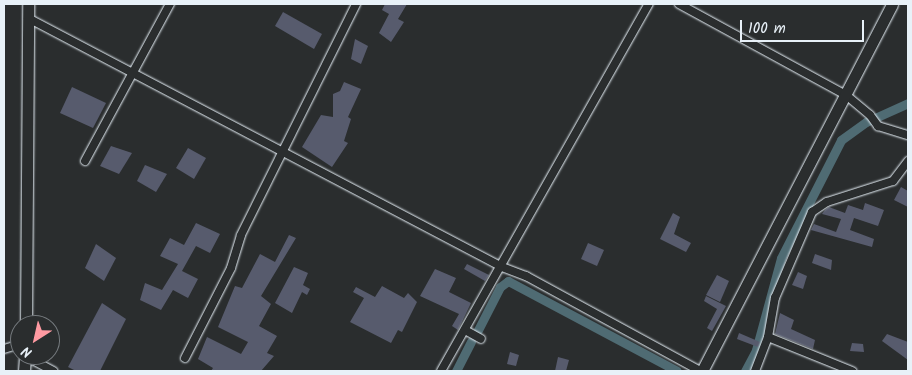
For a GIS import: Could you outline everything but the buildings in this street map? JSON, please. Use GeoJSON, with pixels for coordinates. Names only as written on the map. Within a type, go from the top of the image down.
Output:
{"type":"FeatureCollection","features":[{"type":"Feature","properties":{"kind":"street"},"geometry":{"type":"LineString","coordinates":[[26,315],[28,4]]}},
{"type":"Feature","properties":{"kind":"street"},"geometry":{"type":"LineString","coordinates":[[85,161],[170,4]]}},
{"type":"Feature","properties":{"kind":"street"},"geometry":{"type":"LineString","coordinates":[[186,358],[231,268],[241,235],[356,4]]}},
{"type":"Feature","properties":{"kind":"street"},"geometry":{"type":"LineString","coordinates":[[441,371],[502,267],[649,4]]}},
{"type":"Feature","properties":{"kind":"street"},"geometry":{"type":"LineString","coordinates":[[679,4],[846,95],[870,115],[878,126],[908,135]]}},
{"type":"Feature","properties":{"kind":"street"},"geometry":{"type":"LineString","coordinates":[[28,18],[502,267],[526,276],[701,371],[892,4]]}},
{"type":"Feature","properties":{"kind":"street"},"geometry":{"type":"LineString","coordinates":[[755,371],[768,337],[775,298],[812,212],[827,202],[893,181],[908,162]]}},
{"type":"Feature","properties":{"kind":"street"},"geometry":{"type":"LineString","coordinates":[[465,330],[481,339]]}},
{"type":"Feature","properties":{"kind":"street"},"geometry":{"type":"LineString","coordinates":[[768,337],[852,371]]}},
{"type":"Feature","properties":{"kind":"street"},"geometry":{"type":"LineString","coordinates":[[42,365],[53,371]]}},
{"type":"Feature","properties":{"kind":"waterway"},"geometry":{"type":"LineString","coordinates":[[745,371],[756,350],[781,258],[841,140],[866,122],[908,103]]}},
{"type":"Feature","properties":{"kind":"waterway"},"geometry":{"type":"LineString","coordinates":[[478,330],[500,287],[508,281],[677,371]]}},
{"type":"Feature","properties":{"kind":"waterway"},"geometry":{"type":"LineString","coordinates":[[456,371],[471,342]]}}]}
